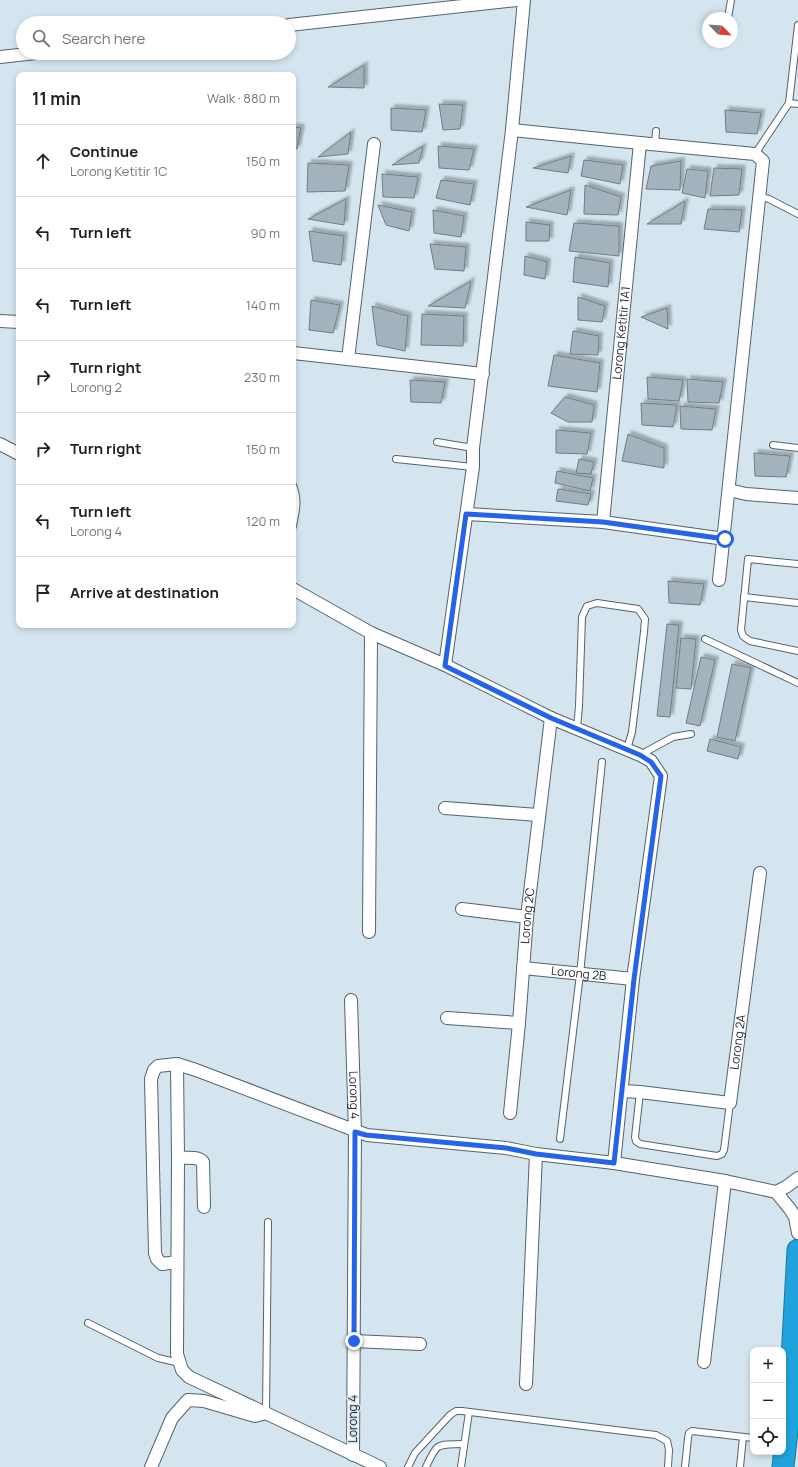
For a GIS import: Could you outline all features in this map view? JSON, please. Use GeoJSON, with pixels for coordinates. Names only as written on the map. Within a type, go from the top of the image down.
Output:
{"type":"FeatureCollection","features":[{"type":"Feature","properties":{"kind":"highway"},"geometry":{"type":"LineString","coordinates":[[786,1430],[789,1413],[798,1250]]}},
{"type":"Feature","properties":{"kind":"highway"},"geometry":{"type":"LineString","coordinates":[[782,1467],[783,1455]]}},
{"type":"Feature","properties":{"kind":"street"},"geometry":{"type":"LineString","coordinates":[[296,24],[517,0]]}},
{"type":"Feature","properties":{"kind":"street"},"geometry":{"type":"LineString","coordinates":[[445,666],[472,467],[512,130],[524,0]]}},
{"type":"Feature","properties":{"kind":"street"},"geometry":{"type":"LineString","coordinates":[[0,57],[16,55]]}},
{"type":"Feature","properties":{"kind":"street"},"geometry":{"type":"LineString","coordinates":[[512,130],[640,144],[755,154],[764,161],[728,490],[725,539],[719,580]]}},
{"type":"Feature","properties":{"kind":"street"},"geometry":{"type":"LineString","coordinates":[[348,359],[374,144]]}},
{"type":"Feature","properties":{"kind":"street","name":"Lorong Ketitir 1A1"},"geometry":{"type":"LineString","coordinates":[[603,522],[640,144]]}},
{"type":"Feature","properties":{"kind":"street"},"geometry":{"type":"LineString","coordinates":[[0,321],[16,322]]}},
{"type":"Feature","properties":{"kind":"street"},"geometry":{"type":"LineString","coordinates":[[296,353],[483,374]]}},
{"type":"Feature","properties":{"kind":"street"},"geometry":{"type":"LineString","coordinates":[[0,444],[16,452]]}},
{"type":"Feature","properties":{"kind":"street"},"geometry":{"type":"LineString","coordinates":[[728,490],[746,494],[798,498]]}},
{"type":"Feature","properties":{"kind":"street"},"geometry":{"type":"LineString","coordinates":[[466,514],[603,522],[725,539]]}},
{"type":"Feature","properties":{"kind":"street"},"geometry":{"type":"LineString","coordinates":[[296,591],[371,633],[445,666],[551,718],[640,755],[651,762],[661,776],[634,979],[614,1163]]}},
{"type":"Feature","properties":{"kind":"street"},"geometry":{"type":"LineString","coordinates":[[369,932],[371,633]]}},
{"type":"Feature","properties":{"kind":"street","name":"Lorong 2C"},"geometry":{"type":"LineString","coordinates":[[510,1113],[524,968],[527,917],[538,815],[551,718]]}},
{"type":"Feature","properties":{"kind":"street"},"geometry":{"type":"LineString","coordinates":[[445,808],[538,815]]}},
{"type":"Feature","properties":{"kind":"street","name":"Lorong 2A"},"geometry":{"type":"LineString","coordinates":[[730,1103],[760,873]]}},
{"type":"Feature","properties":{"kind":"street"},"geometry":{"type":"LineString","coordinates":[[462,909],[527,917]]}},
{"type":"Feature","properties":{"kind":"street","name":"Lorong 2B"},"geometry":{"type":"LineString","coordinates":[[524,968],[634,979]]}},
{"type":"Feature","properties":{"kind":"street","name":"Lorong 4"},"geometry":{"type":"LineString","coordinates":[[351,1000],[355,1132],[353,1455]]}},
{"type":"Feature","properties":{"kind":"street"},"geometry":{"type":"LineString","coordinates":[[447,1018],[519,1023]]}},
{"type":"Feature","properties":{"kind":"street"},"geometry":{"type":"LineString","coordinates":[[177,1064],[177,1354],[182,1370],[189,1377],[380,1467]]}},
{"type":"Feature","properties":{"kind":"street"},"geometry":{"type":"LineString","coordinates":[[177,1262],[162,1264],[157,1259],[155,1253],[151,1079],[154,1070],[158,1066],[177,1064],[366,1135],[506,1148],[536,1154],[614,1163],[725,1181],[776,1192],[790,1209],[794,1217],[798,1233]]}},
{"type":"Feature","properties":{"kind":"street"},"geometry":{"type":"LineString","coordinates":[[622,1091],[730,1103]]}},
{"type":"Feature","properties":{"kind":"street"},"geometry":{"type":"LineString","coordinates":[[526,1384],[536,1154]]}},
{"type":"Feature","properties":{"kind":"street"},"geometry":{"type":"LineString","coordinates":[[178,1158],[197,1159],[203,1162],[204,1206]]}},
{"type":"Feature","properties":{"kind":"street"},"geometry":{"type":"LineString","coordinates":[[776,1192],[798,1178]]}},
{"type":"Feature","properties":{"kind":"street"},"geometry":{"type":"LineString","coordinates":[[704,1362],[725,1181]]}},
{"type":"Feature","properties":{"kind":"street"},"geometry":{"type":"LineString","coordinates":[[354,1341],[420,1344]]}},
{"type":"Feature","properties":{"kind":"street"},"geometry":{"type":"LineString","coordinates":[[151,1467],[172,1418],[188,1400],[204,1401],[255,1416],[266,1413]]}},
{"type":"Feature","properties":{"kind":"lane"},"geometry":{"type":"LineString","coordinates":[[729,12],[731,0]]}},
{"type":"Feature","properties":{"kind":"lane"},"geometry":{"type":"LineString","coordinates":[[755,154],[789,103],[798,25]]}},
{"type":"Feature","properties":{"kind":"lane"},"geometry":{"type":"LineString","coordinates":[[789,103],[798,104]]}},
{"type":"Feature","properties":{"kind":"lane"},"geometry":{"type":"LineString","coordinates":[[655,145],[656,131]]}},
{"type":"Feature","properties":{"kind":"lane"},"geometry":{"type":"LineString","coordinates":[[761,197],[769,199],[798,214]]}},
{"type":"Feature","properties":{"kind":"lane"},"geometry":{"type":"LineString","coordinates":[[437,442],[474,448]]}},
{"type":"Feature","properties":{"kind":"lane"},"geometry":{"type":"LineString","coordinates":[[773,445],[798,448]]}},
{"type":"Feature","properties":{"kind":"lane"},"geometry":{"type":"LineString","coordinates":[[396,459],[472,467]]}},
{"type":"Feature","properties":{"kind":"lane"},"geometry":{"type":"LineString","coordinates":[[296,493],[296,509]]}},
{"type":"Feature","properties":{"kind":"lane"},"geometry":{"type":"LineString","coordinates":[[798,564],[748,559],[740,630],[743,636],[750,641],[798,651]]}},
{"type":"Feature","properties":{"kind":"lane"},"geometry":{"type":"LineString","coordinates":[[744,597],[798,603]]}},
{"type":"Feature","properties":{"kind":"lane"},"geometry":{"type":"LineString","coordinates":[[576,728],[579,706],[582,617],[587,606],[597,603],[638,609],[645,619],[632,732],[628,749]]}},
{"type":"Feature","properties":{"kind":"lane"},"geometry":{"type":"LineString","coordinates":[[705,639],[798,683]]}},
{"type":"Feature","properties":{"kind":"lane"},"geometry":{"type":"LineString","coordinates":[[640,755],[673,737],[691,734]]}},
{"type":"Feature","properties":{"kind":"lane"},"geometry":{"type":"LineString","coordinates":[[560,1139],[580,974],[602,762]]}},
{"type":"Feature","properties":{"kind":"lane"},"geometry":{"type":"LineString","coordinates":[[640,1092],[635,1137],[636,1141],[640,1144],[718,1156],[722,1154],[724,1150],[730,1103]]}},
{"type":"Feature","properties":{"kind":"lane"},"geometry":{"type":"LineString","coordinates":[[266,1413],[268,1222]]}},
{"type":"Feature","properties":{"kind":"lane"},"geometry":{"type":"LineString","coordinates":[[88,1323],[158,1358],[180,1363]]}},
{"type":"Feature","properties":{"kind":"lane"},"geometry":{"type":"LineString","coordinates":[[408,1467],[415,1453],[450,1415],[456,1411],[656,1435],[667,1441],[669,1450],[668,1467]]}},
{"type":"Feature","properties":{"kind":"lane"},"geometry":{"type":"LineString","coordinates":[[461,1467],[469,1412]]}},
{"type":"Feature","properties":{"kind":"lane"},"geometry":{"type":"LineString","coordinates":[[685,1467],[688,1438],[692,1431],[750,1438]]}},
{"type":"Feature","properties":{"kind":"lane"},"geometry":{"type":"LineString","coordinates":[[740,1467],[743,1437]]}},
{"type":"Feature","properties":{"kind":"lane"},"geometry":{"type":"LineString","coordinates":[[426,1467],[434,1449],[440,1444],[464,1444]]}},
{"type":"Feature","properties":{"kind":"building"},"geometry":{"type":"Polygon","coordinates":[[[364,65],[364,88],[328,87],[364,65]]]}},
{"type":"Feature","properties":{"kind":"building"},"geometry":{"type":"Polygon","coordinates":[[[439,104],[463,105],[460,129],[443,130],[439,104]]]}},
{"type":"Feature","properties":{"kind":"building"},"geometry":{"type":"Polygon","coordinates":[[[391,108],[426,110],[422,132],[391,130],[391,108]]]}},
{"type":"Feature","properties":{"kind":"building"},"geometry":{"type":"Polygon","coordinates":[[[725,110],[761,113],[757,134],[726,132],[725,110]]]}},
{"type":"Feature","properties":{"kind":"building"},"geometry":{"type":"Polygon","coordinates":[[[296,127],[301,128],[296,149],[296,127]]]}},
{"type":"Feature","properties":{"kind":"building"},"geometry":{"type":"Polygon","coordinates":[[[351,132],[348,154],[318,157],[351,132]]]}},
{"type":"Feature","properties":{"kind":"building"},"geometry":{"type":"Polygon","coordinates":[[[423,146],[419,163],[392,165],[423,146]]]}},
{"type":"Feature","properties":{"kind":"building"},"geometry":{"type":"Polygon","coordinates":[[[438,146],[474,149],[469,170],[439,168],[438,146]]]}},
{"type":"Feature","properties":{"kind":"building"},"geometry":{"type":"Polygon","coordinates":[[[571,156],[568,173],[533,168],[571,156]]]}},
{"type":"Feature","properties":{"kind":"building"},"geometry":{"type":"Polygon","coordinates":[[[584,160],[623,165],[620,184],[581,176],[584,160]]]}},
{"type":"Feature","properties":{"kind":"building"},"geometry":{"type":"Polygon","coordinates":[[[681,161],[680,190],[646,189],[651,166],[681,161]]]}},
{"type":"Feature","properties":{"kind":"building"},"geometry":{"type":"Polygon","coordinates":[[[308,163],[349,165],[345,191],[307,192],[308,163]]]}},
{"type":"Feature","properties":{"kind":"building"},"geometry":{"type":"Polygon","coordinates":[[[714,168],[742,169],[739,195],[710,196],[714,168]]]}},
{"type":"Feature","properties":{"kind":"building"},"geometry":{"type":"Polygon","coordinates":[[[687,169],[708,171],[705,198],[682,193],[687,169]]]}},
{"type":"Feature","properties":{"kind":"building"},"geometry":{"type":"Polygon","coordinates":[[[382,174],[418,177],[414,198],[383,197],[382,174]]]}},
{"type":"Feature","properties":{"kind":"building"},"geometry":{"type":"Polygon","coordinates":[[[441,180],[474,184],[470,205],[436,198],[441,180]]]}},
{"type":"Feature","properties":{"kind":"building"},"geometry":{"type":"Polygon","coordinates":[[[585,185],[621,197],[618,215],[584,214],[585,185]]]}},
{"type":"Feature","properties":{"kind":"building"},"geometry":{"type":"Polygon","coordinates":[[[571,190],[567,215],[526,207],[571,190]]]}},
{"type":"Feature","properties":{"kind":"building"},"geometry":{"type":"Polygon","coordinates":[[[346,199],[344,225],[308,219],[346,199]]]}},
{"type":"Feature","properties":{"kind":"building"},"geometry":{"type":"Polygon","coordinates":[[[685,201],[681,224],[647,224],[685,201]]]}},
{"type":"Feature","properties":{"kind":"building"},"geometry":{"type":"Polygon","coordinates":[[[378,205],[412,212],[409,231],[386,225],[378,205]]]}},
{"type":"Feature","properties":{"kind":"building"},"geometry":{"type":"Polygon","coordinates":[[[708,209],[742,210],[739,232],[704,229],[708,209]]]}},
{"type":"Feature","properties":{"kind":"building"},"geometry":{"type":"Polygon","coordinates":[[[433,210],[464,216],[461,237],[434,233],[433,210]]]}},
{"type":"Feature","properties":{"kind":"building"},"geometry":{"type":"Polygon","coordinates":[[[526,222],[550,225],[549,241],[526,241],[526,222]]]}},
{"type":"Feature","properties":{"kind":"building"},"geometry":{"type":"Polygon","coordinates":[[[574,223],[619,226],[619,256],[569,251],[574,223]]]}},
{"type":"Feature","properties":{"kind":"building"},"geometry":{"type":"Polygon","coordinates":[[[309,231],[344,236],[341,265],[313,261],[309,231]]]}},
{"type":"Feature","properties":{"kind":"building"},"geometry":{"type":"Polygon","coordinates":[[[430,244],[466,247],[464,271],[435,269],[430,244]]]}},
{"type":"Feature","properties":{"kind":"building"},"geometry":{"type":"Polygon","coordinates":[[[525,256],[547,262],[545,279],[524,275],[525,256]]]}},
{"type":"Feature","properties":{"kind":"building"},"geometry":{"type":"Polygon","coordinates":[[[575,257],[610,263],[608,287],[573,282],[575,257]]]}},
{"type":"Feature","properties":{"kind":"building"},"geometry":{"type":"Polygon","coordinates":[[[471,281],[465,308],[428,306],[471,281]]]}},
{"type":"Feature","properties":{"kind":"building"},"geometry":{"type":"Polygon","coordinates":[[[578,297],[605,306],[602,322],[578,320],[578,297]]]}},
{"type":"Feature","properties":{"kind":"building"},"geometry":{"type":"Polygon","coordinates":[[[311,300],[340,305],[333,333],[309,330],[311,300]]]}},
{"type":"Feature","properties":{"kind":"building"},"geometry":{"type":"Polygon","coordinates":[[[372,306],[408,316],[405,351],[377,345],[372,306]]]}},
{"type":"Feature","properties":{"kind":"building"},"geometry":{"type":"Polygon","coordinates":[[[667,308],[668,329],[641,317],[667,308]]]}},
{"type":"Feature","properties":{"kind":"building"},"geometry":{"type":"Polygon","coordinates":[[[422,314],[464,316],[463,346],[421,345],[422,314]]]}},
{"type":"Feature","properties":{"kind":"building"},"geometry":{"type":"Polygon","coordinates":[[[573,331],[599,336],[598,355],[570,354],[573,331]]]}},
{"type":"Feature","properties":{"kind":"building"},"geometry":{"type":"Polygon","coordinates":[[[554,355],[600,363],[597,392],[548,386],[554,355]]]}},
{"type":"Feature","properties":{"kind":"building"},"geometry":{"type":"Polygon","coordinates":[[[647,377],[683,380],[679,401],[648,399],[647,377]]]}},
{"type":"Feature","properties":{"kind":"building"},"geometry":{"type":"Polygon","coordinates":[[[687,379],[723,382],[719,403],[688,402],[687,379]]]}},
{"type":"Feature","properties":{"kind":"building"},"geometry":{"type":"Polygon","coordinates":[[[410,380],[445,382],[441,403],[411,402],[410,380]]]}},
{"type":"Feature","properties":{"kind":"building"},"geometry":{"type":"Polygon","coordinates":[[[565,397],[594,405],[592,422],[568,422],[551,413],[565,397]]]}},
{"type":"Feature","properties":{"kind":"building"},"geometry":{"type":"Polygon","coordinates":[[[641,403],[677,405],[673,427],[642,425],[641,403]]]}},
{"type":"Feature","properties":{"kind":"building"},"geometry":{"type":"Polygon","coordinates":[[[680,406],[716,409],[712,430],[681,429],[680,406]]]}},
{"type":"Feature","properties":{"kind":"building"},"geometry":{"type":"Polygon","coordinates":[[[556,430],[591,433],[587,454],[556,453],[556,430]]]}},
{"type":"Feature","properties":{"kind":"building"},"geometry":{"type":"Polygon","coordinates":[[[628,434],[664,448],[664,468],[622,461],[628,434]]]}},
{"type":"Feature","properties":{"kind":"building"},"geometry":{"type":"Polygon","coordinates":[[[754,453],[790,456],[786,477],[755,476],[754,453]]]}},
{"type":"Feature","properties":{"kind":"building"},"geometry":{"type":"Polygon","coordinates":[[[579,459],[594,462],[591,474],[576,473],[579,459]]]}},
{"type":"Feature","properties":{"kind":"building"},"geometry":{"type":"Polygon","coordinates":[[[557,471],[593,478],[590,491],[555,483],[557,471]]]}},
{"type":"Feature","properties":{"kind":"building"},"geometry":{"type":"Polygon","coordinates":[[[558,489],[591,494],[588,505],[556,501],[558,489]]]}},
{"type":"Feature","properties":{"kind":"building"},"geometry":{"type":"Polygon","coordinates":[[[668,581],[704,584],[700,605],[669,603],[668,581]]]}},
{"type":"Feature","properties":{"kind":"building"},"geometry":{"type":"Polygon","coordinates":[[[667,624],[679,625],[670,717],[657,716],[667,624]]]}},
{"type":"Feature","properties":{"kind":"building"},"geometry":{"type":"Polygon","coordinates":[[[681,638],[696,639],[691,689],[676,688],[681,638]]]}},
{"type":"Feature","properties":{"kind":"building"},"geometry":{"type":"Polygon","coordinates":[[[701,657],[715,660],[700,726],[686,723],[701,657]]]}},
{"type":"Feature","properties":{"kind":"building"},"geometry":{"type":"Polygon","coordinates":[[[732,664],[751,668],[735,741],[717,737],[732,664]]]}},
{"type":"Feature","properties":{"kind":"building"},"geometry":{"type":"Polygon","coordinates":[[[710,739],[741,747],[738,759],[707,751],[710,739]]]}},
{"type":"Feature","properties":{"kind":"route"},"geometry":{"type":"LineString","coordinates":[[354,1341],[355,1132],[366,1135],[506,1148],[536,1154],[614,1163],[634,979],[661,776],[651,762],[640,755],[551,718],[445,666],[466,514],[603,522],[725,539]]}}]}
